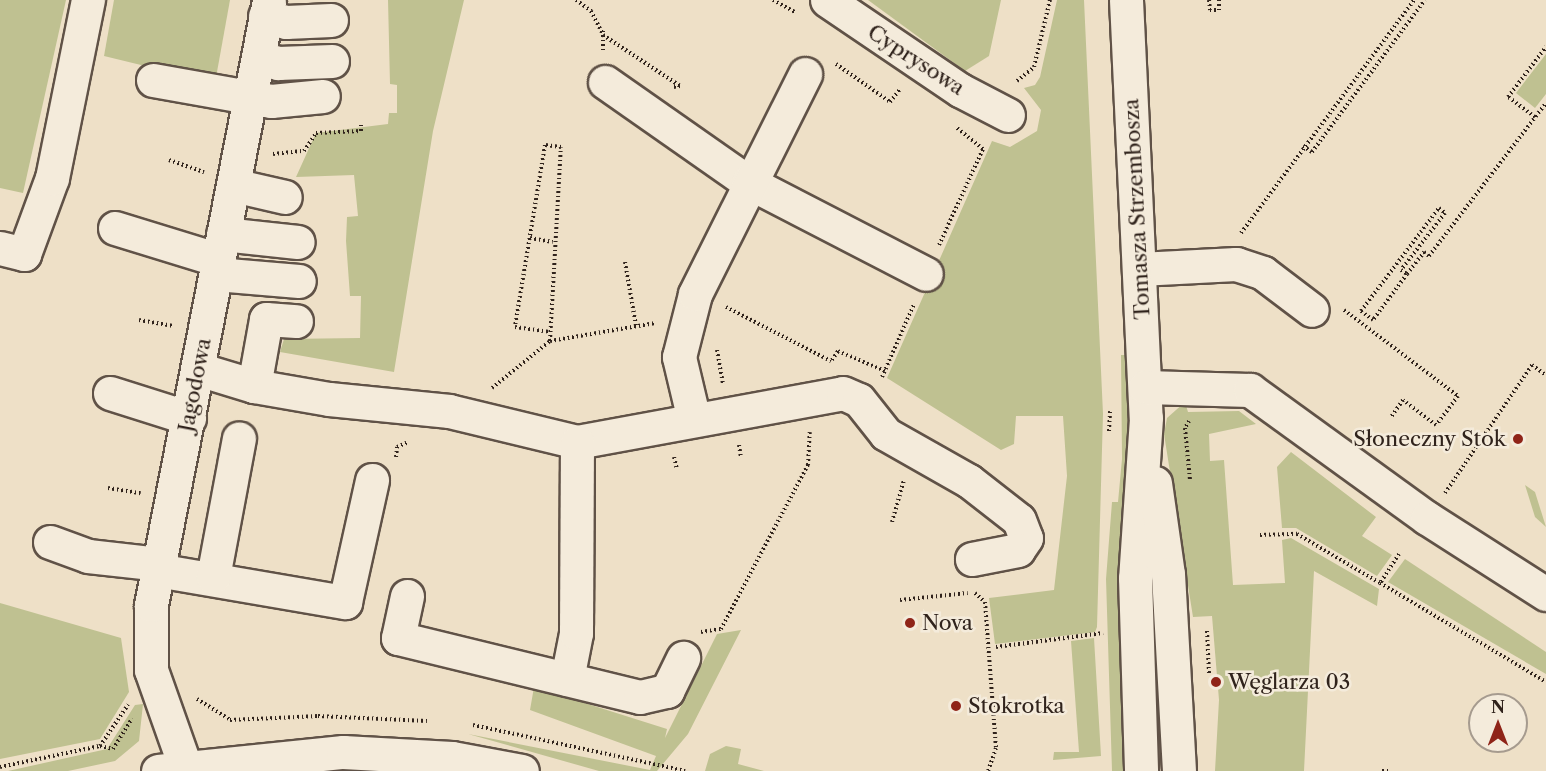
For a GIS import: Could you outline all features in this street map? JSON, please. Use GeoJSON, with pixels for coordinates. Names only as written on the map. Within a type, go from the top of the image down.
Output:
{"type":"FeatureCollection","features":[{"type":"Feature","properties":{"kind":"street"},"geometry":{"type":"LineString","coordinates":[[0,248],[24,254],[51,178],[88,0]]}},
{"type":"Feature","properties":{"kind":"street","name":"Tomasza Strzembosza"},"geometry":{"type":"LineString","coordinates":[[1126,0],[1145,403],[1168,574],[1179,771]]}},
{"type":"Feature","properties":{"kind":"street"},"geometry":{"type":"LineString","coordinates":[[267,8],[286,22],[331,20]]}},
{"type":"Feature","properties":{"kind":"street","name":"Jagodowa"},"geometry":{"type":"LineString","coordinates":[[171,769],[148,648],[158,567],[219,256],[244,187],[250,96],[267,8]]}},
{"type":"Feature","properties":{"kind":"street","name":"Cyprysowa"},"geometry":{"type":"LineString","coordinates":[[816,9],[960,90],[1007,99]]}},
{"type":"Feature","properties":{"kind":"street"},"geometry":{"type":"LineString","coordinates":[[258,57],[278,63],[332,61]]}},
{"type":"Feature","properties":{"kind":"street"},"geometry":{"type":"LineString","coordinates":[[692,411],[679,357],[695,294],[748,182],[805,74]]}},
{"type":"Feature","properties":{"kind":"street"},"geometry":{"type":"LineString","coordinates":[[153,80],[271,101],[322,96]]}},
{"type":"Feature","properties":{"kind":"street"},"geometry":{"type":"LineString","coordinates":[[605,82],[748,182],[926,274]]}},
{"type":"Feature","properties":{"kind":"street"},"geometry":{"type":"LineString","coordinates":[[115,228],[219,256],[299,281]]}},
{"type":"Feature","properties":{"kind":"street"},"geometry":{"type":"LineString","coordinates":[[219,256],[298,242]]}},
{"type":"Feature","properties":{"kind":"street"},"geometry":{"type":"LineString","coordinates":[[1139,269],[1244,266],[1263,273],[1326,308]]}},
{"type":"Feature","properties":{"kind":"street"},"geometry":{"type":"LineString","coordinates":[[254,386],[266,320],[296,321]]}},
{"type":"Feature","properties":{"kind":"street"},"geometry":{"type":"LineString","coordinates":[[198,369],[254,386],[449,411],[577,442],[692,411],[809,399],[843,393],[868,394],[885,434],[969,481],[1019,520],[1026,538],[1018,550],[972,560]]}},
{"type":"Feature","properties":{"kind":"street"},"geometry":{"type":"LineString","coordinates":[[1145,403],[1250,390],[1427,518],[1546,594]]}},
{"type":"Feature","properties":{"kind":"street"},"geometry":{"type":"LineString","coordinates":[[110,393],[189,418]]}},
{"type":"Feature","properties":{"kind":"street","name":"Tomasza Strzembosza"},"geometry":{"type":"LineString","coordinates":[[1141,771],[1135,578],[1145,403]]}},
{"type":"Feature","properties":{"kind":"street"},"geometry":{"type":"LineString","coordinates":[[213,577],[239,438]]}},
{"type":"Feature","properties":{"kind":"street"},"geometry":{"type":"LineString","coordinates":[[567,679],[576,633],[577,442]]}},
{"type":"Feature","properties":{"kind":"street"},"geometry":{"type":"LineString","coordinates":[[51,542],[88,556],[345,602],[383,473]]}},
{"type":"Feature","properties":{"kind":"street"},"geometry":{"type":"LineString","coordinates":[[407,596],[398,638],[640,697],[667,691],[683,658]]}},
{"type":"Feature","properties":{"kind":"street"},"geometry":{"type":"LineString","coordinates":[[171,769],[312,753],[376,753],[522,771]]}},
{"type":"Feature","properties":{"kind":"path"},"geometry":{"type":"LineString","coordinates":[[773,0],[816,9]]}},
{"type":"Feature","properties":{"kind":"path"},"geometry":{"type":"LineString","coordinates":[[1007,99],[1031,75],[1050,0]]}},
{"type":"Feature","properties":{"kind":"path"},"geometry":{"type":"LineString","coordinates":[[1209,0],[1210,10],[1219,10],[1219,0]]}},
{"type":"Feature","properties":{"kind":"path"},"geometry":{"type":"LineString","coordinates":[[1260,205],[1414,0]]}},
{"type":"Feature","properties":{"kind":"path"},"geometry":{"type":"LineString","coordinates":[[1303,146],[1312,152],[1425,0]]}},
{"type":"Feature","properties":{"kind":"path"},"geometry":{"type":"LineString","coordinates":[[603,28],[605,82]]}},
{"type":"Feature","properties":{"kind":"path"},"geometry":{"type":"LineString","coordinates":[[1392,28],[1400,34]]}},
{"type":"Feature","properties":{"kind":"path"},"geometry":{"type":"LineString","coordinates":[[1535,117],[1508,97],[1546,47]]}},
{"type":"Feature","properties":{"kind":"path"},"geometry":{"type":"LineString","coordinates":[[805,74],[823,54],[890,102],[901,88]]}},
{"type":"Feature","properties":{"kind":"path"},"geometry":{"type":"LineString","coordinates":[[891,81],[909,94]]}},
{"type":"Feature","properties":{"kind":"path"},"geometry":{"type":"LineString","coordinates":[[1407,274],[1401,270],[1445,213],[1439,208],[1361,311],[1373,320],[1424,252],[1429,256],[1546,103]]}},
{"type":"Feature","properties":{"kind":"path"},"geometry":{"type":"LineString","coordinates":[[868,394],[983,148],[950,123]]}},
{"type":"Feature","properties":{"kind":"path"},"geometry":{"type":"LineString","coordinates":[[169,160],[244,187],[262,155],[304,151],[316,133],[361,131],[361,125]]}},
{"type":"Feature","properties":{"kind":"path"},"geometry":{"type":"LineString","coordinates":[[550,332],[515,327],[545,145],[561,147],[553,242],[550,341]]}},
{"type":"Feature","properties":{"kind":"path"},"geometry":{"type":"LineString","coordinates":[[530,237],[553,242]]}},
{"type":"Feature","properties":{"kind":"path"},"geometry":{"type":"LineString","coordinates":[[625,262],[636,326]]}},
{"type":"Feature","properties":{"kind":"path"},"geometry":{"type":"LineString","coordinates":[[719,313],[721,304],[832,361],[835,369]]}},
{"type":"Feature","properties":{"kind":"path"},"geometry":{"type":"LineString","coordinates":[[1326,308],[1458,396],[1436,425],[1403,400],[1391,417]]}},
{"type":"Feature","properties":{"kind":"path"},"geometry":{"type":"LineString","coordinates":[[140,320],[176,327]]}},
{"type":"Feature","properties":{"kind":"path"},"geometry":{"type":"LineString","coordinates":[[486,393],[550,341],[664,321]]}},
{"type":"Feature","properties":{"kind":"path"},"geometry":{"type":"LineString","coordinates":[[692,411],[726,396],[716,344]]}},
{"type":"Feature","properties":{"kind":"path"},"geometry":{"type":"LineString","coordinates":[[1427,518],[1532,365],[1546,375]]}},
{"type":"Feature","properties":{"kind":"path"},"geometry":{"type":"LineString","coordinates":[[683,658],[703,652],[700,632],[721,628],[808,465],[809,399]]}},
{"type":"Feature","properties":{"kind":"path"},"geometry":{"type":"LineString","coordinates":[[1108,444],[1110,407]]}},
{"type":"Feature","properties":{"kind":"path"},"geometry":{"type":"LineString","coordinates":[[1191,485],[1185,428],[1194,414]]}},
{"type":"Feature","properties":{"kind":"path"},"geometry":{"type":"LineString","coordinates":[[383,473],[397,447],[417,438]]}},
{"type":"Feature","properties":{"kind":"path"},"geometry":{"type":"LineString","coordinates":[[108,488],[144,494]]}},
{"type":"Feature","properties":{"kind":"path"},"geometry":{"type":"LineString","coordinates":[[1260,535],[1297,534],[1546,682]]}},
{"type":"Feature","properties":{"kind":"path"},"geometry":{"type":"LineString","coordinates":[[1380,583],[1400,554]]}},
{"type":"Feature","properties":{"kind":"path"},"geometry":{"type":"LineString","coordinates":[[900,600],[976,592],[985,602],[996,748],[988,771]]}},
{"type":"Feature","properties":{"kind":"path"},"geometry":{"type":"LineString","coordinates":[[996,647],[1103,633]]}},
{"type":"Feature","properties":{"kind":"path"},"geometry":{"type":"LineString","coordinates":[[1030,643],[1031,651]]}},
{"type":"Feature","properties":{"kind":"path"},"geometry":{"type":"LineString","coordinates":[[100,746],[131,701],[137,707]]}},
{"type":"Feature","properties":{"kind":"path"},"geometry":{"type":"LineString","coordinates":[[0,767],[100,746],[113,749],[134,715]]}},
{"type":"Feature","properties":{"kind":"path"},"geometry":{"type":"LineString","coordinates":[[1382,771],[1389,771]]}},
{"type":"Feature","properties":{"kind":"green space"},"geometry":{"type":"Polygon","coordinates":[[[0,0],[66,0],[23,193],[0,188],[0,0]]]}},
{"type":"Feature","properties":{"kind":"green space"},"geometry":{"type":"Polygon","coordinates":[[[114,0],[230,0],[215,83],[104,56],[114,0]]]}},
{"type":"Feature","properties":{"kind":"green space"},"geometry":{"type":"Polygon","coordinates":[[[388,0],[464,0],[433,131],[394,372],[280,352],[284,339],[360,338],[361,296],[350,296],[346,241],[347,217],[358,216],[354,175],[296,177],[316,133],[388,124],[389,113],[397,113],[397,85],[390,84],[388,0]]]}},
{"type":"Feature","properties":{"kind":"green space"},"geometry":{"type":"Polygon","coordinates":[[[868,0],[1001,0],[989,56],[965,71],[868,0]]]}},
{"type":"Feature","properties":{"kind":"green space"},"geometry":{"type":"Polygon","coordinates":[[[1057,0],[1084,0],[1103,414],[1097,627],[1095,632],[995,644],[989,598],[1054,590],[1067,476],[1063,416],[1016,416],[1014,444],[1001,450],[887,378],[992,141],[1010,147],[1037,131],[1041,110],[1024,88],[1035,85],[1040,77],[1057,0]]]}},
{"type":"Feature","properties":{"kind":"green space"},"geometry":{"type":"Polygon","coordinates":[[[1546,54],[1546,94],[1535,108],[1516,93],[1546,54]]]}},
{"type":"Feature","properties":{"kind":"green space"},"geometry":{"type":"Polygon","coordinates":[[[1121,355],[1126,355],[1128,407],[1126,771],[1112,771],[1106,579],[1112,502],[1118,502],[1122,459],[1121,355]]]}},
{"type":"Feature","properties":{"kind":"green space"},"geometry":{"type":"Polygon","coordinates":[[[1185,402],[1188,412],[1239,411],[1256,424],[1209,434],[1210,461],[1224,460],[1233,585],[1285,583],[1282,540],[1291,538],[1379,589],[1377,606],[1314,571],[1304,771],[1215,771],[1219,700],[1212,616],[1193,617],[1164,434],[1167,418],[1185,402]]]}},
{"type":"Feature","properties":{"kind":"green space"},"geometry":{"type":"Polygon","coordinates":[[[1291,452],[1376,517],[1362,536],[1392,555],[1377,576],[1296,528],[1282,528],[1277,467],[1291,452]]]}},
{"type":"Feature","properties":{"kind":"green space"},"geometry":{"type":"Polygon","coordinates":[[[1525,485],[1535,492],[1546,527],[1535,517],[1525,485]]]}},
{"type":"Feature","properties":{"kind":"green space"},"geometry":{"type":"Polygon","coordinates":[[[1405,559],[1546,652],[1546,674],[1388,582],[1405,559]]]}},
{"type":"Feature","properties":{"kind":"green space"},"geometry":{"type":"Polygon","coordinates":[[[0,603],[121,638],[129,692],[100,739],[0,759],[0,603]]]}},
{"type":"Feature","properties":{"kind":"green space"},"geometry":{"type":"Polygon","coordinates":[[[741,630],[688,734],[657,771],[599,771],[468,734],[650,770],[656,756],[530,710],[534,687],[667,729],[665,738],[717,634],[741,630]]]}},
{"type":"Feature","properties":{"kind":"green space"},"geometry":{"type":"Polygon","coordinates":[[[1094,638],[1101,756],[1053,760],[1054,752],[1079,752],[1071,641],[1094,638]]]}},
{"type":"Feature","properties":{"kind":"green space"},"geometry":{"type":"Polygon","coordinates":[[[143,704],[139,741],[115,761],[68,771],[8,771],[107,749],[135,705],[143,704]]]}},
{"type":"Feature","properties":{"kind":"green space"},"geometry":{"type":"Polygon","coordinates":[[[726,746],[741,749],[738,764],[764,771],[705,771],[710,754],[726,746]]]}},
{"type":"Feature","properties":{"kind":"place","name":"Słoneczny Stok"},"geometry":{"type":"Point","coordinates":[1518,439]}},
{"type":"Feature","properties":{"kind":"place","name":"Nova"},"geometry":{"type":"Point","coordinates":[910,623]}},
{"type":"Feature","properties":{"kind":"place","name":"Węglarza 03"},"geometry":{"type":"Point","coordinates":[1216,682]}},
{"type":"Feature","properties":{"kind":"place","name":"Stokrotka"},"geometry":{"type":"Point","coordinates":[956,706]}}]}
